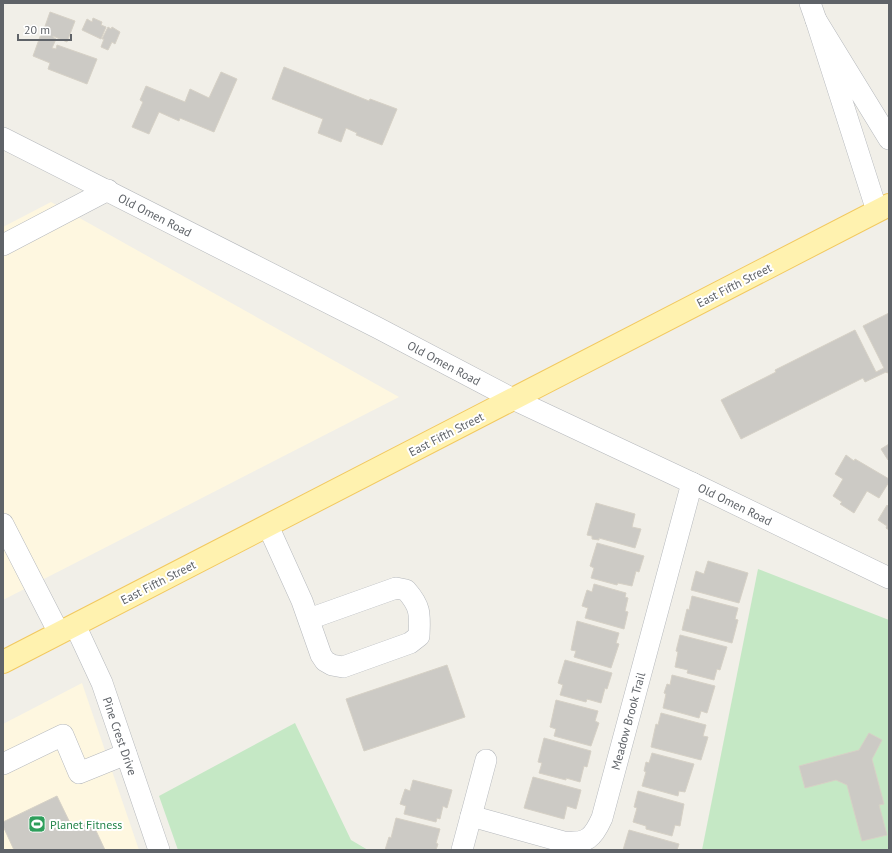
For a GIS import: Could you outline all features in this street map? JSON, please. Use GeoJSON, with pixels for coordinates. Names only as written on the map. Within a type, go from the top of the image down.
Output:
{"type":"FeatureCollection","features":[{"type":"Feature","properties":{"kind":"main road","name":"East Fifth Street"},"geometry":{"type":"LineString","coordinates":[[3,662],[883,208]]}},
{"type":"Feature","properties":{"kind":"street"},"geometry":{"type":"LineString","coordinates":[[813,12],[889,139]]}},
{"type":"Feature","properties":{"kind":"street"},"geometry":{"type":"LineString","coordinates":[[813,12],[883,208]]}},
{"type":"Feature","properties":{"kind":"street","name":"Old Omen Road"},"geometry":{"type":"LineString","coordinates":[[3,138],[108,190],[513,399],[889,578]]}},
{"type":"Feature","properties":{"kind":"street"},"geometry":{"type":"LineString","coordinates":[[3,245],[108,190]]}},
{"type":"Feature","properties":{"kind":"street","name":"Meadow Brook Trail"},"geometry":{"type":"LineString","coordinates":[[471,816],[564,842],[576,843],[587,840],[596,830],[602,818],[692,483]]}},
{"type":"Feature","properties":{"kind":"street","name":"Pine Crest Drive"},"geometry":{"type":"LineString","coordinates":[[3,524],[102,683],[159,850]]}},
{"type":"Feature","properties":{"kind":"street"},"geometry":{"type":"LineString","coordinates":[[268,526],[302,601],[308,619],[321,655],[325,661],[332,665],[343,667],[410,643],[419,636],[420,617],[418,605],[406,590],[396,588],[308,619]]}},
{"type":"Feature","properties":{"kind":"street"},"geometry":{"type":"LineString","coordinates":[[3,764],[63,735],[79,773],[126,754]]}},
{"type":"Feature","properties":{"kind":"street"},"geometry":{"type":"LineString","coordinates":[[462,850],[486,760]]}},
{"type":"Feature","properties":{"kind":"shaded area"},"geometry":{"type":"Polygon","coordinates":[[[51,202],[399,397],[3,600],[3,227],[51,202]]]}},
{"type":"Feature","properties":{"kind":"shaded area"},"geometry":{"type":"Polygon","coordinates":[[[82,683],[139,850],[3,850],[3,724],[82,683]]]}},
{"type":"Feature","properties":{"kind":"green space"},"geometry":{"type":"Polygon","coordinates":[[[758,569],[889,620],[889,850],[702,850],[758,569]]]}},
{"type":"Feature","properties":{"kind":"green space"},"geometry":{"type":"Polygon","coordinates":[[[295,723],[351,840],[368,850],[178,850],[159,796],[295,723]]]}},
{"type":"Feature","properties":{"kind":"building"},"geometry":{"type":"Polygon","coordinates":[[[50,12],[75,21],[67,42],[53,36],[56,39],[52,48],[56,49],[57,45],[97,59],[87,84],[48,69],[50,63],[33,56],[41,34],[45,35],[46,33],[43,32],[50,12]]]}},
{"type":"Feature","properties":{"kind":"building"},"geometry":{"type":"Polygon","coordinates":[[[93,18],[102,22],[101,25],[106,27],[101,39],[82,30],[87,19],[92,22],[93,18]]]}},
{"type":"Feature","properties":{"kind":"building"},"geometry":{"type":"Polygon","coordinates":[[[108,27],[111,29],[112,27],[120,32],[115,44],[112,42],[108,50],[101,47],[104,39],[102,39],[108,27]]]}},
{"type":"Feature","properties":{"kind":"building"},"geometry":{"type":"Polygon","coordinates":[[[284,67],[369,101],[370,99],[397,109],[382,145],[356,135],[357,133],[346,128],[341,142],[318,133],[323,119],[272,99],[284,67]]]}},
{"type":"Feature","properties":{"kind":"building"},"geometry":{"type":"Polygon","coordinates":[[[221,72],[237,79],[214,132],[180,118],[179,121],[159,112],[149,134],[132,127],[143,102],[140,100],[146,86],[185,102],[190,89],[209,98],[221,72]]]}},
{"type":"Feature","properties":{"kind":"building"},"geometry":{"type":"Polygon","coordinates":[[[889,313],[889,372],[865,382],[863,378],[741,439],[721,400],[776,372],[775,370],[855,330],[876,372],[884,368],[863,326],[889,313]]]}},
{"type":"Feature","properties":{"kind":"building"},"geometry":{"type":"Polygon","coordinates":[[[889,444],[889,459],[888,460],[881,449],[889,444]]]}},
{"type":"Feature","properties":{"kind":"building"},"geometry":{"type":"Polygon","coordinates":[[[846,455],[854,461],[855,459],[889,479],[889,482],[879,498],[867,491],[854,513],[840,504],[842,502],[833,496],[843,479],[835,474],[846,455]]]}},
{"type":"Feature","properties":{"kind":"building"},"geometry":{"type":"Polygon","coordinates":[[[596,503],[635,514],[632,527],[641,529],[635,548],[599,538],[599,540],[592,539],[592,536],[587,535],[596,503]]]}},
{"type":"Feature","properties":{"kind":"building"},"geometry":{"type":"Polygon","coordinates":[[[887,505],[889,507],[889,530],[886,528],[887,526],[878,520],[887,505]]]}},
{"type":"Feature","properties":{"kind":"building"},"geometry":{"type":"Polygon","coordinates":[[[597,543],[644,556],[639,572],[636,571],[632,586],[618,583],[617,585],[591,578],[594,568],[590,566],[597,543]]]}},
{"type":"Feature","properties":{"kind":"building"},"geometry":{"type":"Polygon","coordinates":[[[708,561],[748,573],[739,603],[691,590],[696,571],[704,574],[708,561]]]}},
{"type":"Feature","properties":{"kind":"building"},"geometry":{"type":"Polygon","coordinates":[[[594,584],[626,593],[625,597],[628,598],[625,611],[628,612],[624,629],[585,618],[588,608],[582,606],[587,590],[592,592],[594,584]]]}},
{"type":"Feature","properties":{"kind":"building"},"geometry":{"type":"Polygon","coordinates":[[[692,596],[738,608],[735,619],[738,620],[732,643],[682,630],[692,596]]]}},
{"type":"Feature","properties":{"kind":"building"},"geometry":{"type":"Polygon","coordinates":[[[577,621],[619,633],[616,643],[619,644],[611,668],[574,657],[576,651],[571,650],[577,621]]]}},
{"type":"Feature","properties":{"kind":"building"},"geometry":{"type":"Polygon","coordinates":[[[680,635],[727,647],[720,670],[717,669],[714,680],[687,673],[688,670],[675,667],[678,652],[676,651],[680,635]]]}},
{"type":"Feature","properties":{"kind":"building"},"geometry":{"type":"Polygon","coordinates":[[[565,660],[612,673],[607,689],[605,688],[601,703],[587,699],[586,702],[560,695],[563,685],[558,683],[565,660]]]}},
{"type":"Feature","properties":{"kind":"building"},"geometry":{"type":"Polygon","coordinates":[[[447,665],[465,717],[364,751],[346,699],[447,665]]]}},
{"type":"Feature","properties":{"kind":"building"},"geometry":{"type":"Polygon","coordinates":[[[672,675],[715,686],[707,713],[701,711],[699,718],[663,708],[666,694],[664,693],[667,684],[670,685],[672,675]]]}},
{"type":"Feature","properties":{"kind":"building"},"geometry":{"type":"Polygon","coordinates":[[[556,700],[598,711],[595,721],[599,723],[591,746],[554,736],[556,729],[550,727],[556,700]]]}},
{"type":"Feature","properties":{"kind":"building"},"geometry":{"type":"Polygon","coordinates":[[[661,713],[706,725],[703,736],[708,737],[701,760],[651,747],[656,724],[658,725],[661,713]]]}},
{"type":"Feature","properties":{"kind":"building"},"geometry":{"type":"Polygon","coordinates":[[[869,733],[882,740],[872,759],[884,804],[879,805],[887,835],[862,841],[847,785],[836,780],[805,788],[799,766],[859,750],[869,733]]]}},
{"type":"Feature","properties":{"kind":"building"},"geometry":{"type":"Polygon","coordinates":[[[544,738],[591,751],[587,767],[584,766],[580,782],[539,773],[542,763],[538,762],[544,738]]]}},
{"type":"Feature","properties":{"kind":"building"},"geometry":{"type":"Polygon","coordinates":[[[652,753],[694,764],[685,792],[679,791],[678,796],[642,786],[646,772],[644,771],[646,762],[649,763],[652,753]]]}},
{"type":"Feature","properties":{"kind":"building"},"geometry":{"type":"Polygon","coordinates":[[[533,777],[581,790],[576,809],[567,806],[564,819],[524,808],[533,777]]]}},
{"type":"Feature","properties":{"kind":"building"},"geometry":{"type":"Polygon","coordinates":[[[413,780],[452,790],[447,808],[443,806],[440,819],[437,818],[436,822],[404,814],[406,806],[400,804],[405,789],[410,791],[413,780]]]}},
{"type":"Feature","properties":{"kind":"building"},"geometry":{"type":"Polygon","coordinates":[[[638,791],[684,804],[680,826],[675,825],[672,836],[646,829],[646,826],[633,822],[637,808],[634,807],[638,791]]]}},
{"type":"Feature","properties":{"kind":"building","name":"Planet Fitness"},"geometry":{"type":"Polygon","coordinates":[[[57,796],[73,829],[91,820],[105,850],[14,850],[3,826],[3,822],[57,796]]]}},
{"type":"Feature","properties":{"kind":"building"},"geometry":{"type":"Polygon","coordinates":[[[396,818],[440,829],[436,843],[438,844],[436,850],[385,850],[389,837],[391,838],[396,818]]]}},
{"type":"Feature","properties":{"kind":"building"},"geometry":{"type":"Polygon","coordinates":[[[629,830],[679,844],[677,850],[623,850],[629,830]]]}},
{"type":"Feature","properties":{"kind":"place","name":"Planet Fitness"},"geometry":{"type":"Point","coordinates":[37,824]}}]}
